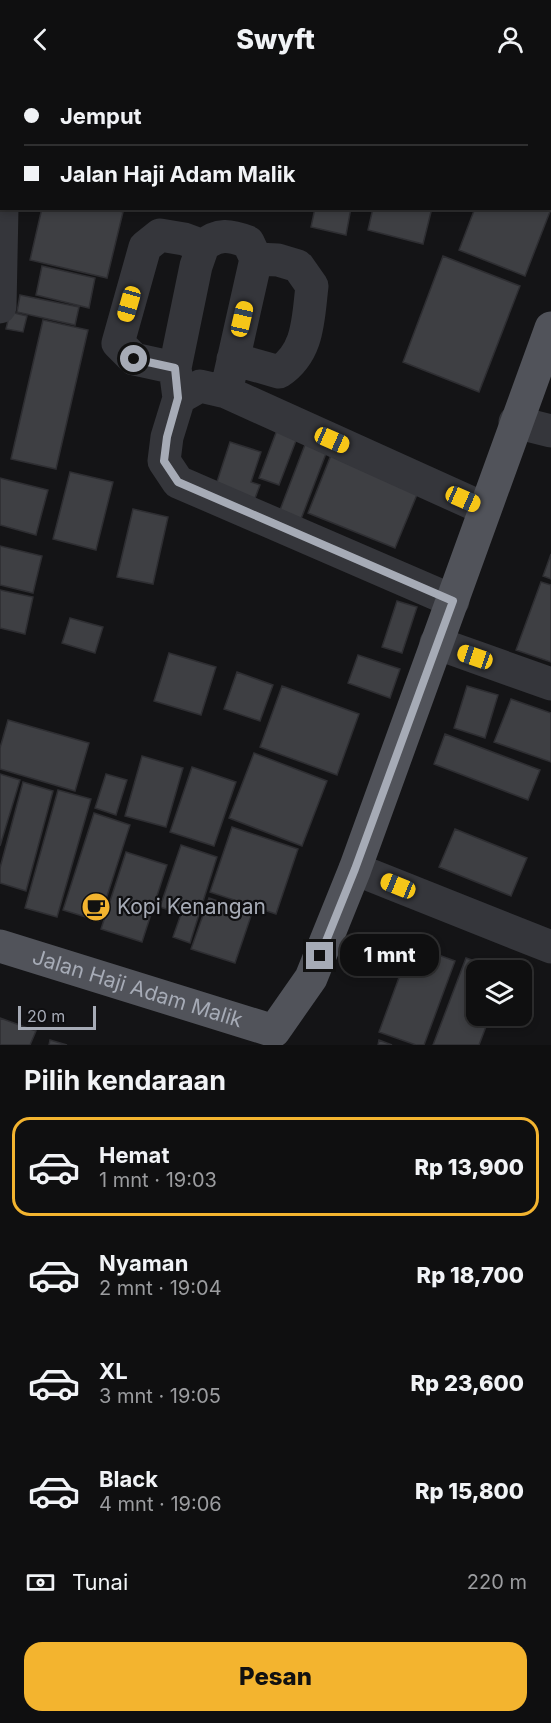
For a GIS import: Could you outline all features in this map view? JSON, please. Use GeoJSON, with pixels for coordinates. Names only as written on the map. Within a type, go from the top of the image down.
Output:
{"type":"FeatureCollection","features":[{"type":"Feature","properties":{"kind":"main road","name":"Jalan Haji Adam Malik"},"geometry":{"type":"LineString","coordinates":[[0,946],[274,1038],[311,978],[355,869],[453,601],[515,422],[551,328]]}},
{"type":"Feature","properties":{"kind":"street"},"geometry":{"type":"LineString","coordinates":[[0,308],[2,210]]}},
{"type":"Feature","properties":{"kind":"street"},"geometry":{"type":"LineString","coordinates":[[203,246],[184,239],[160,235],[145,247],[118,343],[134,359],[177,383],[226,392],[485,509]]}},
{"type":"Feature","properties":{"kind":"street"},"geometry":{"type":"LineString","coordinates":[[226,392],[256,259],[248,242],[230,235],[213,237],[203,246],[196,266],[164,461],[178,482],[453,601]]}},
{"type":"Feature","properties":{"kind":"street"},"geometry":{"type":"LineString","coordinates":[[233,360],[279,372],[293,363],[305,342],[312,286],[298,266],[278,260],[256,259]]}},
{"type":"Feature","properties":{"kind":"street"},"geometry":{"type":"LineString","coordinates":[[515,422],[551,431]]}},
{"type":"Feature","properties":{"kind":"street"},"geometry":{"type":"LineString","coordinates":[[436,643],[551,684]]}},
{"type":"Feature","properties":{"kind":"street"},"geometry":{"type":"LineString","coordinates":[[355,869],[551,947]]}},
{"type":"Feature","properties":{"kind":"building"},"geometry":{"type":"Polygon","coordinates":[[[42,210],[116,210],[123,212],[107,278],[30,260],[42,210]]]}},
{"type":"Feature","properties":{"kind":"building"},"geometry":{"type":"Polygon","coordinates":[[[315,210],[351,210],[346,235],[311,227],[315,210]]]}},
{"type":"Feature","properties":{"kind":"building"},"geometry":{"type":"Polygon","coordinates":[[[373,210],[432,210],[423,244],[368,230],[373,210]]]}},
{"type":"Feature","properties":{"kind":"building"},"geometry":{"type":"Polygon","coordinates":[[[474,210],[551,210],[525,276],[459,250],[474,210]]]}},
{"type":"Feature","properties":{"kind":"building"},"geometry":{"type":"Polygon","coordinates":[[[443,256],[520,286],[479,392],[403,362],[443,256]]]}},
{"type":"Feature","properties":{"kind":"building"},"geometry":{"type":"Polygon","coordinates":[[[42,266],[95,278],[89,308],[36,295],[42,266]]]}},
{"type":"Feature","properties":{"kind":"building"},"geometry":{"type":"Polygon","coordinates":[[[20,295],[79,307],[75,325],[17,312],[20,295]]]}},
{"type":"Feature","properties":{"kind":"building"},"geometry":{"type":"Polygon","coordinates":[[[10,312],[27,316],[23,332],[6,329],[10,312]]]}},
{"type":"Feature","properties":{"kind":"building"},"geometry":{"type":"Polygon","coordinates":[[[43,320],[88,330],[56,469],[11,459],[43,320]]]}},
{"type":"Feature","properties":{"kind":"building"},"geometry":{"type":"Polygon","coordinates":[[[277,430],[297,438],[279,485],[259,478],[277,430]]]}},
{"type":"Feature","properties":{"kind":"building"},"geometry":{"type":"Polygon","coordinates":[[[230,442],[261,452],[251,482],[260,485],[254,501],[215,488],[230,442]]]}},
{"type":"Feature","properties":{"kind":"building"},"geometry":{"type":"Polygon","coordinates":[[[306,442],[327,451],[301,519],[280,510],[306,442]]]}},
{"type":"Feature","properties":{"kind":"building"},"geometry":{"type":"Polygon","coordinates":[[[333,450],[421,485],[395,548],[308,513],[333,450]]]}},
{"type":"Feature","properties":{"kind":"building"},"geometry":{"type":"Polygon","coordinates":[[[70,472],[113,482],[96,550],[53,539],[70,472]]]}},
{"type":"Feature","properties":{"kind":"building"},"geometry":{"type":"Polygon","coordinates":[[[0,478],[48,490],[36,535],[0,525],[0,478]]]}},
{"type":"Feature","properties":{"kind":"building"},"geometry":{"type":"Polygon","coordinates":[[[133,509],[168,517],[153,584],[117,577],[133,509]]]}},
{"type":"Feature","properties":{"kind":"building"},"geometry":{"type":"Polygon","coordinates":[[[0,546],[42,556],[33,593],[0,585],[0,546]]]}},
{"type":"Feature","properties":{"kind":"building"},"geometry":{"type":"Polygon","coordinates":[[[551,554],[551,579],[543,576],[551,554]]]}},
{"type":"Feature","properties":{"kind":"building"},"geometry":{"type":"Polygon","coordinates":[[[541,582],[551,585],[551,662],[516,650],[541,582]]]}},
{"type":"Feature","properties":{"kind":"building"},"geometry":{"type":"Polygon","coordinates":[[[0,590],[33,597],[25,634],[0,628],[0,590]]]}},
{"type":"Feature","properties":{"kind":"building"},"geometry":{"type":"Polygon","coordinates":[[[397,601],[417,607],[402,653],[382,647],[397,601]]]}},
{"type":"Feature","properties":{"kind":"building"},"geometry":{"type":"Polygon","coordinates":[[[70,618],[103,627],[95,653],[62,643],[70,618]]]}},
{"type":"Feature","properties":{"kind":"building"},"geometry":{"type":"Polygon","coordinates":[[[169,653],[216,667],[201,715],[154,701],[169,653]]]}},
{"type":"Feature","properties":{"kind":"building"},"geometry":{"type":"Polygon","coordinates":[[[358,655],[400,669],[390,698],[348,683],[358,655]]]}},
{"type":"Feature","properties":{"kind":"building"},"geometry":{"type":"Polygon","coordinates":[[[237,672],[273,685],[260,721],[224,709],[237,672]]]}},
{"type":"Feature","properties":{"kind":"building"},"geometry":{"type":"Polygon","coordinates":[[[282,686],[359,714],[337,775],[260,747],[282,686]]]}},
{"type":"Feature","properties":{"kind":"building"},"geometry":{"type":"Polygon","coordinates":[[[467,686],[498,695],[485,738],[454,728],[467,686]]]}},
{"type":"Feature","properties":{"kind":"building"},"geometry":{"type":"Polygon","coordinates":[[[511,699],[551,713],[551,762],[494,742],[511,699]]]}},
{"type":"Feature","properties":{"kind":"building"},"geometry":{"type":"Polygon","coordinates":[[[8,720],[89,743],[75,791],[0,769],[0,748],[8,720]]]}},
{"type":"Feature","properties":{"kind":"building"},"geometry":{"type":"Polygon","coordinates":[[[445,734],[540,770],[528,800],[434,764],[445,734]]]}},
{"type":"Feature","properties":{"kind":"building"},"geometry":{"type":"Polygon","coordinates":[[[254,753],[327,781],[302,846],[229,818],[254,753]]]}},
{"type":"Feature","properties":{"kind":"building"},"geometry":{"type":"Polygon","coordinates":[[[142,756],[183,768],[166,827],[125,816],[142,756]]]}},
{"type":"Feature","properties":{"kind":"building"},"geometry":{"type":"Polygon","coordinates":[[[192,767],[236,782],[214,846],[170,832],[192,767]]]}},
{"type":"Feature","properties":{"kind":"building"},"geometry":{"type":"Polygon","coordinates":[[[0,774],[20,780],[0,846],[0,774]]]}},
{"type":"Feature","properties":{"kind":"building"},"geometry":{"type":"Polygon","coordinates":[[[106,774],[127,780],[116,815],[95,808],[106,774]]]}},
{"type":"Feature","properties":{"kind":"building"},"geometry":{"type":"Polygon","coordinates":[[[23,782],[53,791],[26,891],[0,883],[0,868],[23,782]]]}},
{"type":"Feature","properties":{"kind":"building"},"geometry":{"type":"Polygon","coordinates":[[[58,790],[91,799],[57,917],[25,908],[58,790]]]}},
{"type":"Feature","properties":{"kind":"building"},"geometry":{"type":"Polygon","coordinates":[[[94,813],[130,825],[99,921],[63,910],[94,813]]]}},
{"type":"Feature","properties":{"kind":"building"},"geometry":{"type":"Polygon","coordinates":[[[232,827],[298,849],[276,914],[210,892],[232,827]]]}},
{"type":"Feature","properties":{"kind":"building"},"geometry":{"type":"Polygon","coordinates":[[[455,829],[527,858],[511,896],[439,867],[455,829]]]}},
{"type":"Feature","properties":{"kind":"building"},"geometry":{"type":"Polygon","coordinates":[[[181,845],[217,857],[190,943],[173,937],[181,914],[160,907],[181,845]]]}},
{"type":"Feature","properties":{"kind":"building"},"geometry":{"type":"Polygon","coordinates":[[[126,852],[167,865],[142,942],[101,929],[126,852]]]}},
{"type":"Feature","properties":{"kind":"building"},"geometry":{"type":"Polygon","coordinates":[[[209,898],[252,913],[235,963],[191,949],[209,898]]]}},
{"type":"Feature","properties":{"kind":"building"},"geometry":{"type":"Polygon","coordinates":[[[411,945],[455,961],[424,1045],[416,1045],[379,1032],[411,945]]]}},
{"type":"Feature","properties":{"kind":"building"},"geometry":{"type":"Polygon","coordinates":[[[466,958],[472,960],[466,960],[466,1026],[486,1026],[479,1045],[433,1045],[466,958]]]}},
{"type":"Feature","properties":{"kind":"building"},"geometry":{"type":"Polygon","coordinates":[[[0,1018],[36,1031],[30,1045],[0,1045],[0,1018]]]}},
{"type":"Feature","properties":{"kind":"building"},"geometry":{"type":"Polygon","coordinates":[[[50,1040],[67,1045],[49,1045],[50,1040]]]}},
{"type":"Feature","properties":{"kind":"building"},"geometry":{"type":"Polygon","coordinates":[[[379,1040],[392,1045],[378,1045],[379,1040]]]}},
{"type":"Feature","properties":{"kind":"place","name":"Kopi Kenangan"},"geometry":{"type":"Point","coordinates":[96,907]}},
{"type":"Feature","properties":{"kind":"route"},"geometry":{"type":"LineString","coordinates":[[134,359],[175,368],[178,398],[167,437],[164,461],[178,482],[384,569],[453,601],[355,869],[320,956]]}}]}
